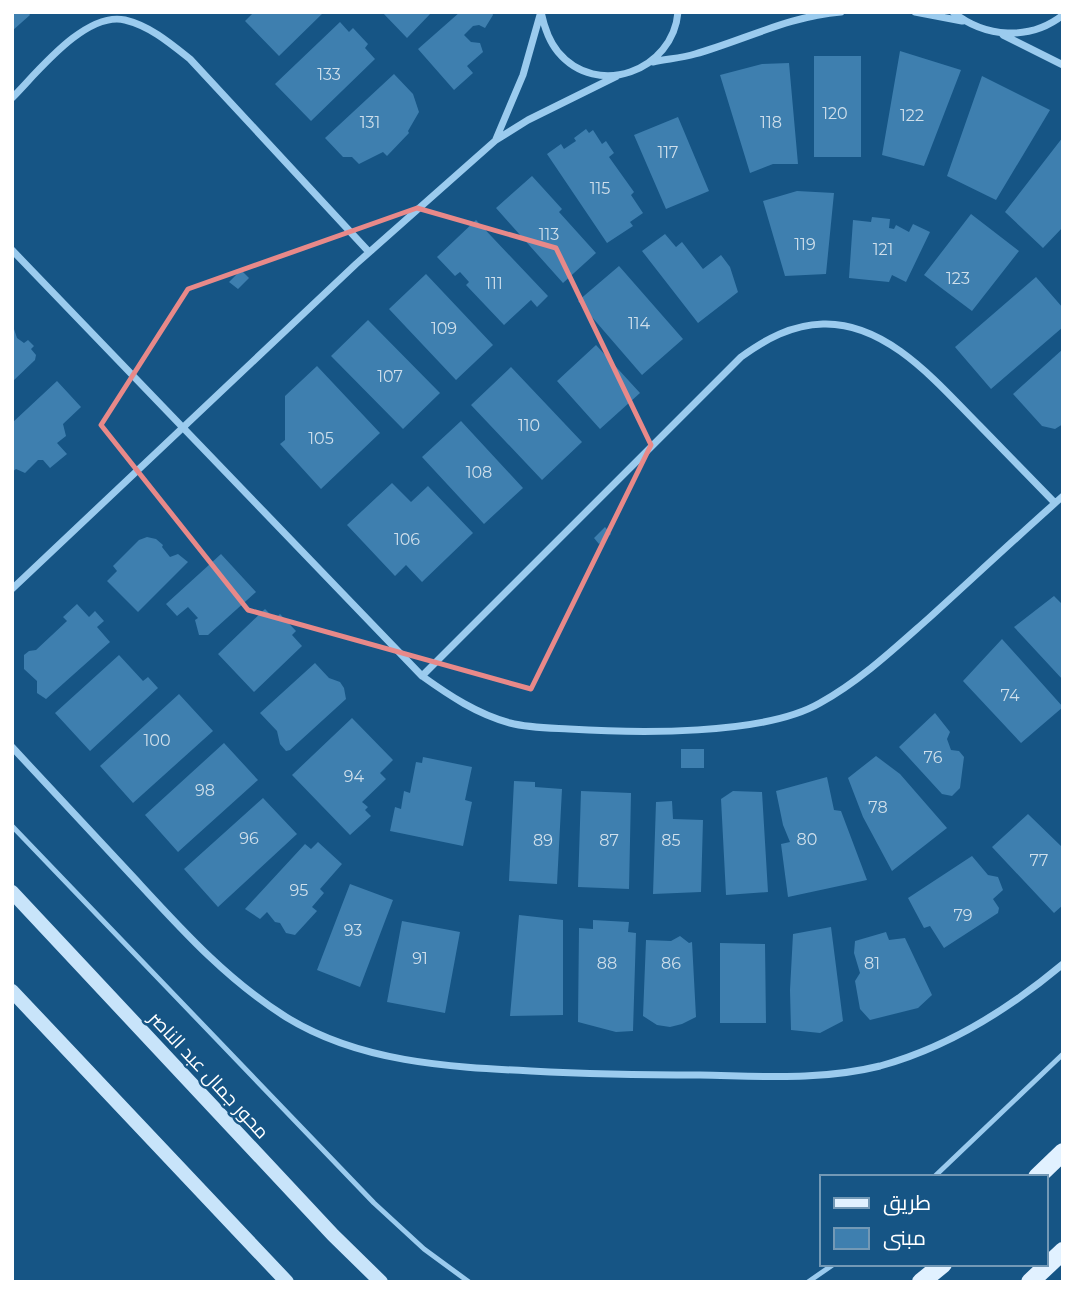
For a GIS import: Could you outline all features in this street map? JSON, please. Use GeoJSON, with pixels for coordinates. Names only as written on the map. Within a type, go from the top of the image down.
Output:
{"type":"FeatureCollection","features":[{"type":"Feature","properties":{"kind":"main road","name":"محور جمال عبد الناصر"},"geometry":{"type":"LineString","coordinates":[[12,892],[332,1235],[381,1282]]}},
{"type":"Feature","properties":{"kind":"main road"},"geometry":{"type":"LineString","coordinates":[[12,991],[287,1282]]}},
{"type":"Feature","properties":{"kind":"main road"},"geometry":{"type":"LineString","coordinates":[[1039,1175],[1063,1152]]}},
{"type":"Feature","properties":{"kind":"main road"},"geometry":{"type":"LineString","coordinates":[[1030,1282],[1063,1251]]}},
{"type":"Feature","properties":{"kind":"main road"},"geometry":{"type":"LineString","coordinates":[[921,1282],[941,1266]]}},
{"type":"Feature","properties":{"kind":"street"},"geometry":{"type":"LineString","coordinates":[[541,12],[546,33],[558,52],[574,66],[595,74],[617,76]]}},
{"type":"Feature","properties":{"kind":"street"},"geometry":{"type":"LineString","coordinates":[[496,140],[523,75],[541,12]]}},
{"type":"Feature","properties":{"kind":"street"},"geometry":{"type":"LineString","coordinates":[[652,62],[667,46],[677,25],[678,12]]}},
{"type":"Feature","properties":{"kind":"street"},"geometry":{"type":"LineString","coordinates":[[12,589],[369,252],[496,140],[528,120],[617,76],[652,62],[695,54],[779,25],[825,13],[841,12]]}},
{"type":"Feature","properties":{"kind":"street"},"geometry":{"type":"LineString","coordinates":[[915,12],[965,22],[999,33],[1063,65]]}},
{"type":"Feature","properties":{"kind":"street"},"geometry":{"type":"LineString","coordinates":[[953,12],[965,22]]}},
{"type":"Feature","properties":{"kind":"street"},"geometry":{"type":"LineString","coordinates":[[999,33],[1027,32],[1053,23],[1063,15]]}},
{"type":"Feature","properties":{"kind":"street"},"geometry":{"type":"LineString","coordinates":[[12,98],[79,33],[97,23],[122,19],[143,27],[165,39],[190,59],[369,252]]}},
{"type":"Feature","properties":{"kind":"street"},"geometry":{"type":"LineString","coordinates":[[12,250],[422,676],[473,710],[511,723],[620,732],[688,729],[760,722],[819,704],[897,647],[1063,496]]}},
{"type":"Feature","properties":{"kind":"street"},"geometry":{"type":"LineString","coordinates":[[422,676],[740,357],[769,337],[796,327],[825,324],[851,327],[898,350],[954,400],[1055,503]]}},
{"type":"Feature","properties":{"kind":"street"},"geometry":{"type":"LineString","coordinates":[[12,747],[184,932],[245,990],[299,1024],[332,1040],[372,1053],[476,1069],[787,1078],[827,1075],[877,1066],[930,1050],[979,1024],[1033,989],[1063,964]]}},
{"type":"Feature","properties":{"kind":"lane"},"geometry":{"type":"LineString","coordinates":[[12,826],[374,1203],[424,1249],[469,1282]]}},
{"type":"Feature","properties":{"kind":"lane"},"geometry":{"type":"LineString","coordinates":[[936,1175],[1063,1054]]}},
{"type":"Feature","properties":{"kind":"lane"},"geometry":{"type":"LineString","coordinates":[[808,1282],[831,1266]]}},
{"type":"Feature","properties":{"kind":"highlighted area"},"geometry":{"type":"Polygon","coordinates":[[[417,208],[556,248],[651,445],[531,689],[248,610],[101,425],[188,289],[417,208]]]}},
{"type":"Feature","properties":{"kind":"building"},"geometry":{"type":"Polygon","coordinates":[[[12,12],[28,12],[30,15],[12,31],[12,12]]]}},
{"type":"Feature","properties":{"kind":"building"},"geometry":{"type":"Polygon","coordinates":[[[254,12],[324,12],[279,56],[245,21],[254,12]]]}},
{"type":"Feature","properties":{"kind":"building"},"geometry":{"type":"Polygon","coordinates":[[[382,12],[432,12],[407,38],[382,12]]]}},
{"type":"Feature","properties":{"kind":"building"},"geometry":{"type":"Polygon","coordinates":[[[460,12],[492,12],[493,15],[485,28],[473,26],[464,35],[471,42],[480,43],[483,52],[467,66],[473,73],[454,90],[418,49],[460,12]]]}},
{"type":"Feature","properties":{"kind":"building"},"geometry":{"type":"Polygon","coordinates":[[[340,22],[349,32],[353,28],[368,44],[365,48],[375,59],[311,121],[275,84],[340,22]]]}},
{"type":"Feature","properties":{"kind":"building"},"geometry":{"type":"Polygon","coordinates":[[[900,51],[961,70],[924,166],[882,155],[900,51]]]}},
{"type":"Feature","properties":{"kind":"building"},"geometry":{"type":"Polygon","coordinates":[[[814,56],[861,56],[861,157],[814,157],[814,56]]]}},
{"type":"Feature","properties":{"kind":"building"},"geometry":{"type":"Polygon","coordinates":[[[789,63],[798,164],[773,164],[750,173],[720,75],[762,64],[789,63]]]}},
{"type":"Feature","properties":{"kind":"building"},"geometry":{"type":"Polygon","coordinates":[[[394,74],[413,94],[419,112],[409,133],[387,156],[383,152],[359,164],[352,157],[343,157],[325,138],[394,74]]]}},
{"type":"Feature","properties":{"kind":"building"},"geometry":{"type":"Polygon","coordinates":[[[982,76],[1050,110],[996,200],[947,176],[982,76]]]}},
{"type":"Feature","properties":{"kind":"building"},"geometry":{"type":"Polygon","coordinates":[[[678,117],[709,191],[666,209],[634,135],[678,117]]]}},
{"type":"Feature","properties":{"kind":"building"},"geometry":{"type":"Polygon","coordinates":[[[586,129],[589,133],[593,130],[602,144],[606,141],[614,153],[609,157],[634,192],[631,195],[643,213],[630,222],[633,226],[607,243],[547,154],[561,144],[564,149],[576,141],[574,138],[586,129]]]}},
{"type":"Feature","properties":{"kind":"building"},"geometry":{"type":"Polygon","coordinates":[[[1063,137],[1063,227],[1043,248],[1005,212],[1063,137]]]}},
{"type":"Feature","properties":{"kind":"building"},"geometry":{"type":"Polygon","coordinates":[[[532,176],[562,209],[559,212],[596,253],[563,283],[496,208],[532,176]]]}},
{"type":"Feature","properties":{"kind":"building"},"geometry":{"type":"Polygon","coordinates":[[[797,191],[834,193],[826,274],[785,276],[763,201],[797,191]]]}},
{"type":"Feature","properties":{"kind":"building"},"geometry":{"type":"Polygon","coordinates":[[[971,214],[1019,251],[972,311],[924,275],[971,214]]]}},
{"type":"Feature","properties":{"kind":"building"},"geometry":{"type":"Polygon","coordinates":[[[872,217],[890,219],[889,228],[894,229],[896,225],[909,232],[913,224],[930,232],[906,282],[892,275],[889,282],[849,278],[853,220],[871,222],[872,217]]]}},
{"type":"Feature","properties":{"kind":"building"},"geometry":{"type":"Polygon","coordinates":[[[476,220],[548,296],[537,307],[531,300],[504,325],[466,285],[469,282],[460,272],[455,276],[437,257],[476,220]]]}},
{"type":"Feature","properties":{"kind":"building"},"geometry":{"type":"Polygon","coordinates":[[[665,234],[676,247],[682,242],[703,269],[721,255],[730,267],[738,292],[698,323],[642,251],[665,234]]]}},
{"type":"Feature","properties":{"kind":"building"},"geometry":{"type":"Polygon","coordinates":[[[619,266],[683,339],[642,375],[578,301],[619,266]]]}},
{"type":"Feature","properties":{"kind":"building"},"geometry":{"type":"Polygon","coordinates":[[[241,270],[249,278],[238,289],[229,282],[241,270]]]}},
{"type":"Feature","properties":{"kind":"building"},"geometry":{"type":"Polygon","coordinates":[[[426,274],[493,345],[456,380],[389,309],[426,274]]]}},
{"type":"Feature","properties":{"kind":"building"},"geometry":{"type":"Polygon","coordinates":[[[1036,277],[1063,308],[1063,327],[991,389],[955,347],[1036,277]]]}},
{"type":"Feature","properties":{"kind":"building"},"geometry":{"type":"Polygon","coordinates":[[[368,320],[440,393],[403,429],[331,356],[368,320]]]}},
{"type":"Feature","properties":{"kind":"building"},"geometry":{"type":"Polygon","coordinates":[[[12,323],[17,338],[24,343],[28,340],[34,346],[31,349],[36,355],[35,360],[12,382],[12,323]]]}},
{"type":"Feature","properties":{"kind":"building"},"geometry":{"type":"Polygon","coordinates":[[[596,345],[640,393],[600,429],[557,381],[596,345]]]}},
{"type":"Feature","properties":{"kind":"building"},"geometry":{"type":"Polygon","coordinates":[[[1063,349],[1063,424],[1055,429],[1042,426],[1013,394],[1063,349]]]}},
{"type":"Feature","properties":{"kind":"building"},"geometry":{"type":"Polygon","coordinates":[[[317,366],[380,433],[321,489],[280,444],[285,440],[285,396],[317,366]]]}},
{"type":"Feature","properties":{"kind":"building"},"geometry":{"type":"Polygon","coordinates":[[[511,367],[582,442],[542,480],[471,405],[511,367]]]}},
{"type":"Feature","properties":{"kind":"building"},"geometry":{"type":"Polygon","coordinates":[[[57,381],[81,407],[63,424],[66,436],[57,443],[67,454],[50,468],[43,460],[38,460],[25,473],[16,469],[12,472],[12,423],[57,381]]]}},
{"type":"Feature","properties":{"kind":"building"},"geometry":{"type":"Polygon","coordinates":[[[461,421],[523,488],[484,524],[422,457],[461,421]]]}},
{"type":"Feature","properties":{"kind":"building"},"geometry":{"type":"Polygon","coordinates":[[[392,483],[411,502],[428,486],[473,533],[422,582],[406,565],[395,576],[347,525],[392,483]]]}},
{"type":"Feature","properties":{"kind":"building"},"geometry":{"type":"Polygon","coordinates":[[[605,527],[611,534],[599,544],[594,538],[605,527]]]}},
{"type":"Feature","properties":{"kind":"building"},"geometry":{"type":"Polygon","coordinates":[[[147,537],[156,539],[163,545],[170,557],[178,554],[188,562],[138,612],[107,581],[117,571],[113,566],[139,540],[147,537]]]}},
{"type":"Feature","properties":{"kind":"building"},"geometry":{"type":"Polygon","coordinates":[[[221,554],[256,592],[208,635],[199,635],[195,620],[198,618],[188,607],[177,616],[166,604],[221,554]]]}},
{"type":"Feature","properties":{"kind":"building"},"geometry":{"type":"Polygon","coordinates":[[[1054,596],[1063,605],[1063,680],[1014,627],[1054,596]]]}},
{"type":"Feature","properties":{"kind":"building"},"geometry":{"type":"Polygon","coordinates":[[[77,604],[89,617],[95,611],[104,621],[97,627],[110,642],[46,699],[37,693],[37,681],[24,669],[24,655],[36,650],[67,621],[63,617],[77,604]]]}},
{"type":"Feature","properties":{"kind":"building"},"geometry":{"type":"Polygon","coordinates":[[[265,609],[275,619],[280,614],[296,631],[292,635],[302,646],[254,692],[218,654],[265,609]]]}},
{"type":"Feature","properties":{"kind":"building"},"geometry":{"type":"Polygon","coordinates":[[[1002,639],[1063,707],[1021,743],[963,681],[1002,639]]]}},
{"type":"Feature","properties":{"kind":"building"},"geometry":{"type":"Polygon","coordinates":[[[119,655],[143,681],[148,677],[158,688],[90,751],[55,713],[119,655]]]}},
{"type":"Feature","properties":{"kind":"building"},"geometry":{"type":"Polygon","coordinates":[[[315,663],[329,678],[340,682],[346,699],[286,751],[280,744],[277,731],[260,713],[315,663]]]}},
{"type":"Feature","properties":{"kind":"building"},"geometry":{"type":"Polygon","coordinates":[[[179,694],[213,731],[133,803],[100,766],[179,694]]]}},
{"type":"Feature","properties":{"kind":"building"},"geometry":{"type":"Polygon","coordinates":[[[935,713],[950,732],[947,739],[951,750],[959,751],[964,757],[960,788],[952,796],[942,794],[899,747],[935,713]]]}},
{"type":"Feature","properties":{"kind":"building"},"geometry":{"type":"Polygon","coordinates":[[[352,718],[393,760],[380,773],[386,779],[362,802],[368,807],[365,810],[371,816],[350,835],[292,775],[352,718]]]}},
{"type":"Feature","properties":{"kind":"building"},"geometry":{"type":"Polygon","coordinates":[[[224,743],[258,780],[178,852],[145,815],[224,743]]]}},
{"type":"Feature","properties":{"kind":"building"},"geometry":{"type":"Polygon","coordinates":[[[681,749],[704,749],[704,768],[681,768],[681,749]]]}},
{"type":"Feature","properties":{"kind":"building"},"geometry":{"type":"Polygon","coordinates":[[[876,756],[900,774],[947,828],[892,871],[863,817],[848,778],[876,756]]]}},
{"type":"Feature","properties":{"kind":"building"},"geometry":{"type":"Polygon","coordinates":[[[423,757],[472,767],[465,800],[472,802],[463,846],[390,831],[395,807],[401,809],[404,791],[410,793],[416,762],[422,763],[423,757]]]}},
{"type":"Feature","properties":{"kind":"building"},"geometry":{"type":"Polygon","coordinates":[[[827,777],[834,810],[841,811],[867,880],[788,897],[781,844],[790,842],[783,825],[776,791],[827,777]]]}},
{"type":"Feature","properties":{"kind":"building"},"geometry":{"type":"Polygon","coordinates":[[[514,781],[535,782],[535,787],[562,789],[557,884],[509,881],[514,781]]]}},
{"type":"Feature","properties":{"kind":"building"},"geometry":{"type":"Polygon","coordinates":[[[581,791],[631,793],[629,889],[578,887],[581,791]]]}},
{"type":"Feature","properties":{"kind":"building"},"geometry":{"type":"Polygon","coordinates":[[[733,791],[762,792],[768,892],[726,895],[721,799],[733,791]]]}},
{"type":"Feature","properties":{"kind":"building"},"geometry":{"type":"Polygon","coordinates":[[[263,798],[297,834],[218,907],[184,869],[263,798]]]}},
{"type":"Feature","properties":{"kind":"building"},"geometry":{"type":"Polygon","coordinates":[[[672,801],[673,819],[703,820],[701,892],[653,894],[656,802],[672,801]]]}},
{"type":"Feature","properties":{"kind":"building"},"geometry":{"type":"Polygon","coordinates":[[[1028,814],[1063,848],[1063,905],[1054,913],[992,847],[1028,814]]]}},
{"type":"Feature","properties":{"kind":"building"},"geometry":{"type":"Polygon","coordinates":[[[318,842],[342,864],[320,889],[324,893],[312,907],[317,911],[295,935],[286,933],[280,923],[275,922],[267,912],[260,919],[245,909],[305,844],[311,849],[318,842]]]}},
{"type":"Feature","properties":{"kind":"building"},"geometry":{"type":"Polygon","coordinates":[[[972,856],[988,875],[998,877],[1003,890],[993,899],[999,908],[998,913],[944,948],[930,926],[924,928],[908,898],[972,856]]]}},
{"type":"Feature","properties":{"kind":"building"},"geometry":{"type":"Polygon","coordinates":[[[350,884],[393,900],[360,987],[317,970],[350,884]]]}},
{"type":"Feature","properties":{"kind":"building"},"geometry":{"type":"Polygon","coordinates":[[[519,915],[563,920],[563,1015],[510,1016],[519,915]]]}},
{"type":"Feature","properties":{"kind":"building"},"geometry":{"type":"Polygon","coordinates":[[[593,920],[629,922],[628,932],[636,933],[633,1031],[616,1032],[578,1022],[579,928],[593,929],[593,920]]]}},
{"type":"Feature","properties":{"kind":"building"},"geometry":{"type":"Polygon","coordinates":[[[402,921],[460,932],[445,1013],[387,1002],[402,921]]]}},
{"type":"Feature","properties":{"kind":"building"},"geometry":{"type":"Polygon","coordinates":[[[831,927],[843,1021],[820,1033],[791,1030],[793,934],[831,927]]]}},
{"type":"Feature","properties":{"kind":"building"},"geometry":{"type":"Polygon","coordinates":[[[886,932],[889,940],[905,938],[932,995],[918,1008],[870,1020],[860,1009],[855,981],[860,973],[854,953],[855,941],[886,932]]]}},
{"type":"Feature","properties":{"kind":"building"},"geometry":{"type":"Polygon","coordinates":[[[680,936],[689,943],[692,942],[696,1017],[670,1027],[657,1025],[643,1016],[646,940],[671,941],[680,936]]]}},
{"type":"Feature","properties":{"kind":"building"},"geometry":{"type":"Polygon","coordinates":[[[720,943],[765,944],[766,1023],[720,1023],[720,943]]]}}]}
